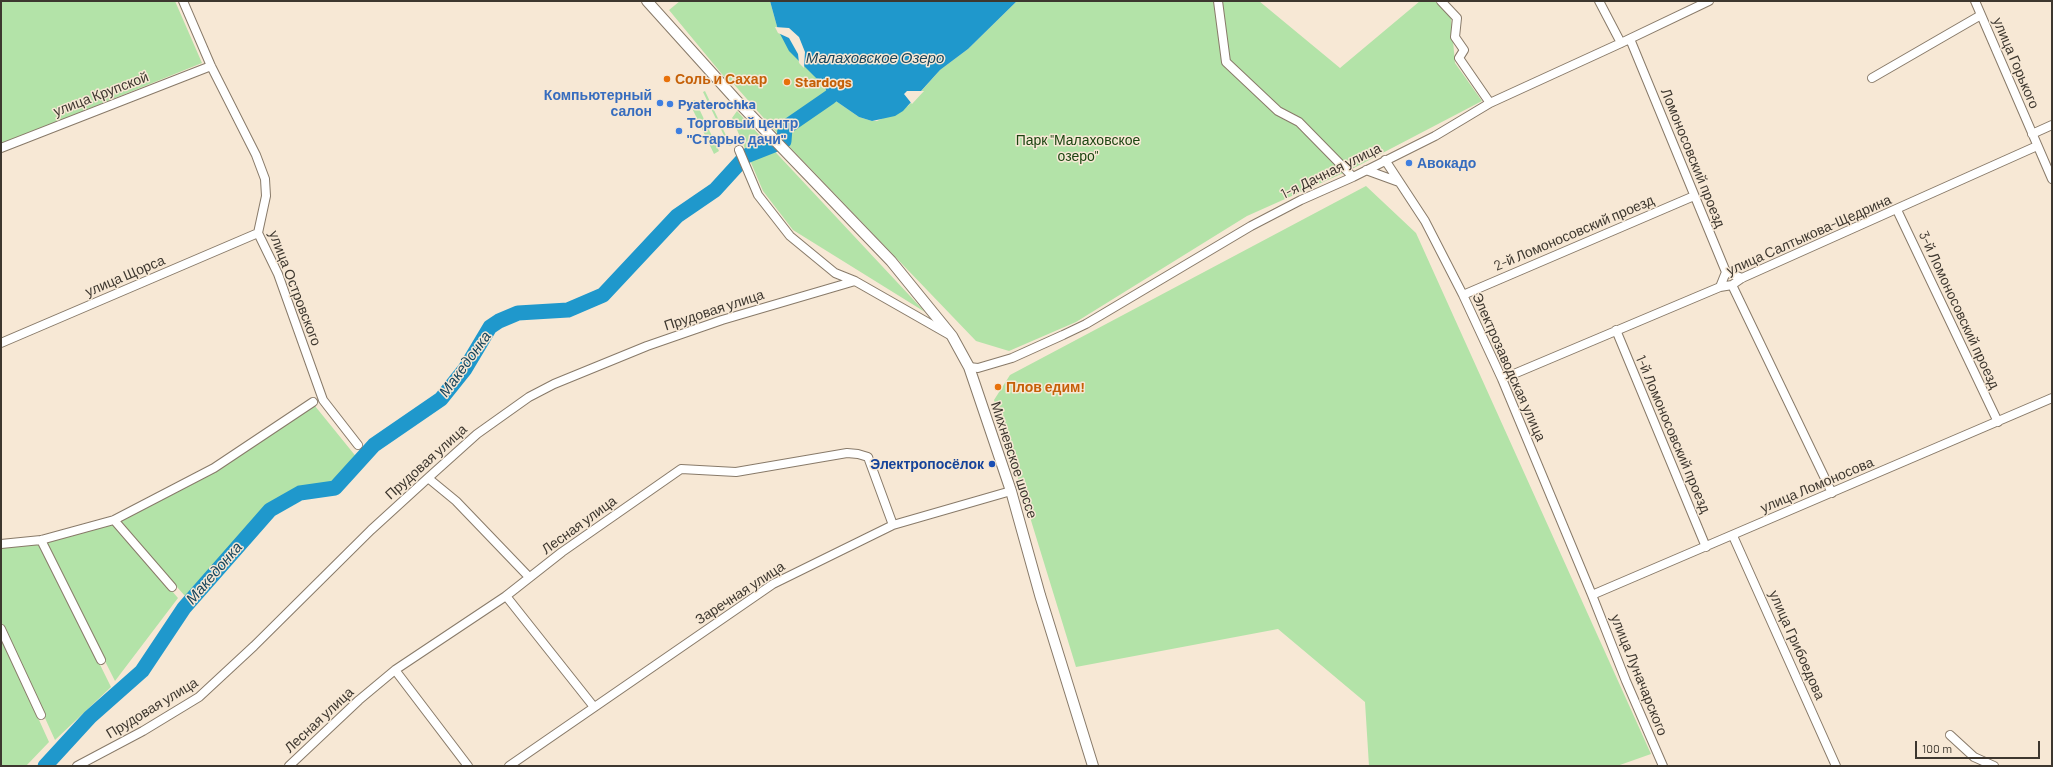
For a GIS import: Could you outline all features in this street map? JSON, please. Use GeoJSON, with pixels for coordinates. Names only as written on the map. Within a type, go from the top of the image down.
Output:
{"type":"FeatureCollection","features":[{"type":"Feature","properties":{"kind":"main road","name":"Михневское шоссе"},"geometry":{"type":"LineString","coordinates":[[648,1],[744,108],[891,261],[940,319],[952,336],[969,366],[1011,491],[1040,595],[1093,766]]}},
{"type":"Feature","properties":{"kind":"street","name":"улица Островского"},"geometry":{"type":"LineString","coordinates":[[183,1],[211,66],[256,155],[265,179],[266,196],[258,233],[278,274],[323,400],[358,446]]}},
{"type":"Feature","properties":{"kind":"street"},"geometry":{"type":"LineString","coordinates":[[1218,1],[1226,62],[1278,112],[1299,122],[1352,177]]}},
{"type":"Feature","properties":{"kind":"street"},"geometry":{"type":"LineString","coordinates":[[1441,1],[1457,18],[1455,37],[1464,50],[1459,58],[1490,103]]}},
{"type":"Feature","properties":{"kind":"street"},"geometry":{"type":"LineString","coordinates":[[1599,1],[1621,44]]}},
{"type":"Feature","properties":{"kind":"street","name":"1-я Дачная улица"},"geometry":{"type":"LineString","coordinates":[[969,366],[978,368],[1012,358],[1086,324],[1251,226],[1301,200],[1352,177],[1435,136],[1490,103],[1621,44],[1709,1]]}},
{"type":"Feature","properties":{"kind":"street","name":"улица Горького"},"geometry":{"type":"LineString","coordinates":[[1975,1],[2052,179]]}},
{"type":"Feature","properties":{"kind":"street"},"geometry":{"type":"LineString","coordinates":[[1872,78],[1981,15]]}},
{"type":"Feature","properties":{"kind":"street","name":"Ломоносовский проезд"},"geometry":{"type":"LineString","coordinates":[[1630,39],[1726,272]]}},
{"type":"Feature","properties":{"kind":"street","name":"улица Крупской"},"geometry":{"type":"LineString","coordinates":[[1,148],[211,66]]}},
{"type":"Feature","properties":{"kind":"street"},"geometry":{"type":"LineString","coordinates":[[2032,134],[2052,126]]}},
{"type":"Feature","properties":{"kind":"street","name":"улица Салтыкова-Щедрина"},"geometry":{"type":"LineString","coordinates":[[1502,379],[1720,287],[1732,285],[1742,278],[1897,210],[2037,146]]}},
{"type":"Feature","properties":{"kind":"street"},"geometry":{"type":"LineString","coordinates":[[739,150],[758,195],[790,236],[835,273],[855,281],[952,336]]}},
{"type":"Feature","properties":{"kind":"street","name":"Электрозаводская улица"},"geometry":{"type":"LineString","coordinates":[[1385,160],[1425,221],[1463,295],[1502,379],[1592,594]]}},
{"type":"Feature","properties":{"kind":"street"},"geometry":{"type":"LineString","coordinates":[[1366,170],[1399,182]]}},
{"type":"Feature","properties":{"kind":"street","name":"2-й Ломоносовский проезд"},"geometry":{"type":"LineString","coordinates":[[1463,295],[1694,196]]}},
{"type":"Feature","properties":{"kind":"street","name":"3-й Ломоносовский проезд"},"geometry":{"type":"LineString","coordinates":[[1897,210],[1998,422]]}},
{"type":"Feature","properties":{"kind":"street","name":"улица Щорса"},"geometry":{"type":"LineString","coordinates":[[1,343],[258,233]]}},
{"type":"Feature","properties":{"kind":"street"},"geometry":{"type":"LineString","coordinates":[[1720,287],[1726,272],[1742,278]]}},
{"type":"Feature","properties":{"kind":"street","name":"Прудовая улица"},"geometry":{"type":"LineString","coordinates":[[77,766],[143,731],[199,697],[428,478],[477,434],[516,405],[548,386],[647,346],[714,323],[855,281]]}},
{"type":"Feature","properties":{"kind":"street"},"geometry":{"type":"LineString","coordinates":[[1732,285],[1832,493]]}},
{"type":"Feature","properties":{"kind":"street","name":"1-й Ломоносовский проезд"},"geometry":{"type":"LineString","coordinates":[[1616,330],[1706,547]]}},
{"type":"Feature","properties":{"kind":"street","name":"улица Ломоносова"},"geometry":{"type":"LineString","coordinates":[[1592,594],[1733,536],[2052,398]]}},
{"type":"Feature","properties":{"kind":"street"},"geometry":{"type":"LineString","coordinates":[[1,544],[41,540],[114,520],[214,468],[313,402]]}},
{"type":"Feature","properties":{"kind":"street","name":"Лесная улица"},"geometry":{"type":"LineString","coordinates":[[289,766],[360,700],[395,670],[506,596],[530,577],[681,469],[736,472],[847,454],[858,454],[868,457],[893,525]]}},
{"type":"Feature","properties":{"kind":"street"},"geometry":{"type":"LineString","coordinates":[[428,478],[456,501],[530,577]]}},
{"type":"Feature","properties":{"kind":"street","name":"Заречная улица"},"geometry":{"type":"LineString","coordinates":[[509,766],[520,763],[594,707],[773,584],[893,525],[1011,491]]}},
{"type":"Feature","properties":{"kind":"street"},"geometry":{"type":"LineString","coordinates":[[114,520],[172,587]]}},
{"type":"Feature","properties":{"kind":"street","name":"улица Грибоедова"},"geometry":{"type":"LineString","coordinates":[[1733,536],[1836,766]]}},
{"type":"Feature","properties":{"kind":"street"},"geometry":{"type":"LineString","coordinates":[[41,540],[101,660]]}},
{"type":"Feature","properties":{"kind":"street","name":"улица Луначарского"},"geometry":{"type":"LineString","coordinates":[[1592,594],[1626,681],[1663,766]]}},
{"type":"Feature","properties":{"kind":"street"},"geometry":{"type":"LineString","coordinates":[[506,596],[594,707]]}},
{"type":"Feature","properties":{"kind":"street"},"geometry":{"type":"LineString","coordinates":[[1,629],[41,716]]}},
{"type":"Feature","properties":{"kind":"street"},"geometry":{"type":"LineString","coordinates":[[395,670],[468,766]]}},
{"type":"Feature","properties":{"kind":"street"},"geometry":{"type":"LineString","coordinates":[[1950,735],[1974,757],[1994,766]]}},
{"type":"Feature","properties":{"kind":"green space"},"geometry":{"type":"Polygon","coordinates":[[[1,1],[175,1],[202,63],[1,144],[1,1]]]}},
{"type":"Feature","properties":{"kind":"green space","name":"Парк \"Малаховское озеро\""},"geometry":{"type":"Polygon","coordinates":[[[680,1],[770,1],[778,30],[802,63],[824,86],[830,97],[859,117],[872,121],[877,121],[908,106],[940,70],[968,49],[1017,1],[1259,1],[1340,68],[1420,1],[1435,1],[1451,18],[1455,63],[1482,101],[1350,170],[1247,216],[1076,322],[1009,351],[976,341],[784,141],[731,81],[729,82],[721,73],[669,10],[680,1]]]}},
{"type":"Feature","properties":{"kind":"green space"},"geometry":{"type":"Polygon","coordinates":[[[705,91],[731,146],[729,146],[703,92],[705,91]]]}},
{"type":"Feature","properties":{"kind":"green space"},"geometry":{"type":"Polygon","coordinates":[[[695,100],[719,151],[714,154],[692,108],[694,106],[692,101],[695,100]]]}},
{"type":"Feature","properties":{"kind":"green space"},"geometry":{"type":"Polygon","coordinates":[[[737,111],[925,312],[793,230],[763,191],[732,118],[737,111]]]}},
{"type":"Feature","properties":{"kind":"green space"},"geometry":{"type":"Polygon","coordinates":[[[1366,186],[1416,233],[1651,754],[1617,766],[1369,766],[1365,702],[1278,629],[1076,667],[994,400],[1010,375],[1366,186]]]}},
{"type":"Feature","properties":{"kind":"green space"},"geometry":{"type":"Polygon","coordinates":[[[315,406],[358,459],[334,485],[298,490],[267,507],[185,596],[118,521],[216,470],[315,406]]]}},
{"type":"Feature","properties":{"kind":"green space"},"geometry":{"type":"Polygon","coordinates":[[[113,523],[178,598],[115,681],[45,542],[113,523]]]}},
{"type":"Feature","properties":{"kind":"green space"},"geometry":{"type":"Polygon","coordinates":[[[40,543],[111,687],[55,740],[1,621],[1,548],[40,543]]]}},
{"type":"Feature","properties":{"kind":"green space"},"geometry":{"type":"Polygon","coordinates":[[[1,636],[49,742],[26,766],[1,766],[1,636]]]}},
{"type":"Feature","properties":{"kind":"water","name":"Малаховское Озеро"},"geometry":{"type":"Polygon","coordinates":[[[770,1],[1017,1],[968,49],[940,70],[903,111],[895,116],[872,121],[859,117],[830,97],[824,86],[789,51],[778,30],[770,1]]]}},
{"type":"Feature","properties":{"kind":"pier"},"geometry":{"type":"Polygon","coordinates":[[[775,27],[789,28],[799,37],[805,52],[804,68],[799,63],[798,54],[789,38],[778,33],[775,27]]]}},
{"type":"Feature","properties":{"kind":"pier"},"geometry":{"type":"Polygon","coordinates":[[[907,91],[924,91],[912,104],[904,94],[907,91]]]}},
{"type":"Feature","properties":{"kind":"waterway","name":"Македонка"},"geometry":{"type":"LineString","coordinates":[[45,766],[90,717],[142,671],[184,608],[270,510],[300,493],[335,488],[374,445],[441,399],[465,369],[490,327],[499,321],[518,313],[568,310],[603,295],[677,216],[715,190],[746,156],[784,141],[785,128],[830,97],[844,84]]}},
{"type":"Feature","properties":{"kind":"place","name":"Соль и Сахар"},"geometry":{"type":"Point","coordinates":[667,79]}},
{"type":"Feature","properties":{"kind":"place","name":"Stardogs"},"geometry":{"type":"Point","coordinates":[787,82]}},
{"type":"Feature","properties":{"kind":"place","name":"Компьютерный салон"},"geometry":{"type":"Point","coordinates":[660,103]}},
{"type":"Feature","properties":{"kind":"place","name":"Pyaterochka"},"geometry":{"type":"Point","coordinates":[670,104]}},
{"type":"Feature","properties":{"kind":"place","name":"Торговый центр \"Старые дачи\""},"geometry":{"type":"Point","coordinates":[679,131]}},
{"type":"Feature","properties":{"kind":"place","name":"Авокадо"},"geometry":{"type":"Point","coordinates":[1409,163]}},
{"type":"Feature","properties":{"kind":"place","name":"Плов едим!"},"geometry":{"type":"Point","coordinates":[998,387]}},
{"type":"Feature","properties":{"kind":"place","name":"Электропосёлок"},"geometry":{"type":"Point","coordinates":[992,464]}}]}
